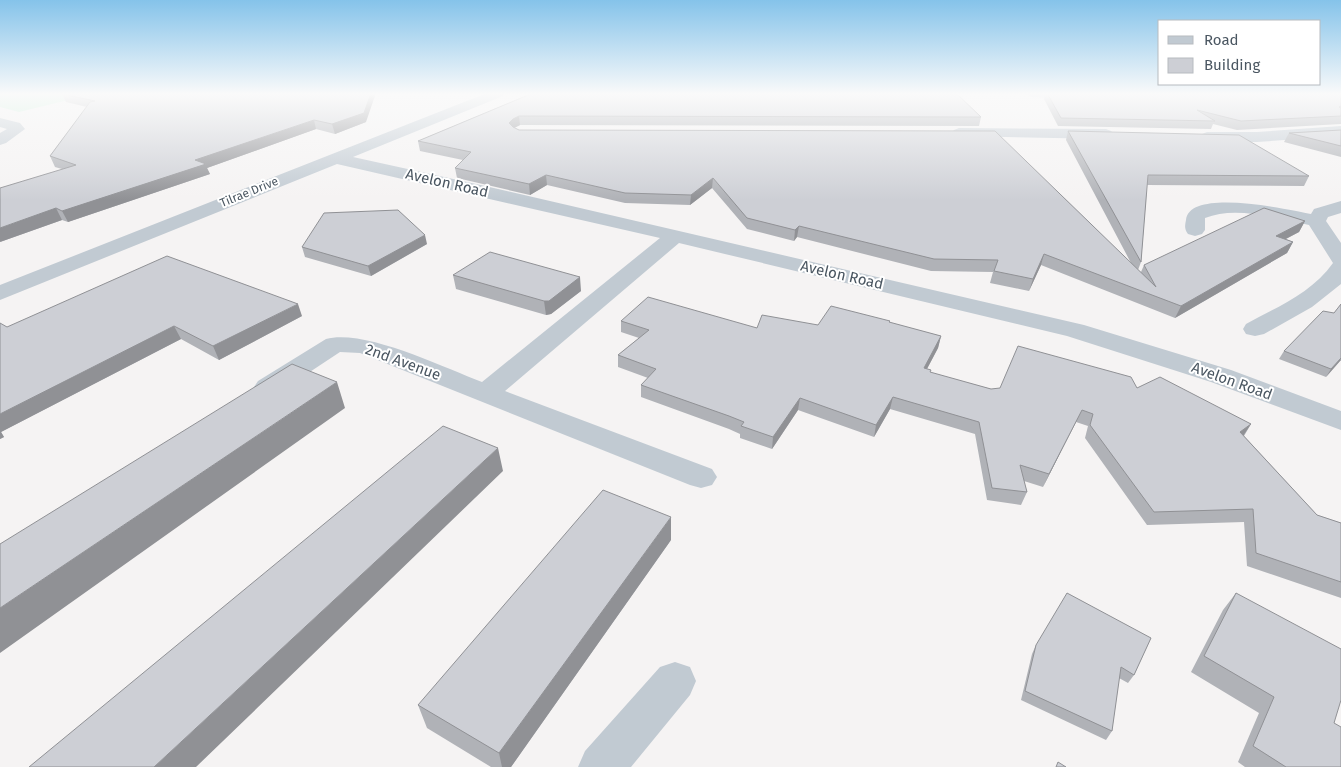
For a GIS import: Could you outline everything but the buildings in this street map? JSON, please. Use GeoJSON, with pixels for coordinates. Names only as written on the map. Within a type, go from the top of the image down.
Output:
{"type":"FeatureCollection","features":[{"type":"Feature","properties":{"kind":"street"},"geometry":{"type":"LineString","coordinates":[[0,140],[17,129]]}},
{"type":"Feature","properties":{"kind":"street","name":"Tilrae Drive"},"geometry":{"type":"LineString","coordinates":[[0,293],[408,129]]}},
{"type":"Feature","properties":{"kind":"street"},"geometry":{"type":"LineString","coordinates":[[943,133],[1119,134],[1112,129]]}},
{"type":"Feature","properties":{"kind":"street"},"geometry":{"type":"LineString","coordinates":[[1193,136],[1257,137],[1341,131]]}},
{"type":"Feature","properties":{"kind":"street","name":"Avelon Road"},"geometry":{"type":"LineString","coordinates":[[334,158],[1075,330],[1222,376],[1341,421]]}},
{"type":"Feature","properties":{"kind":"street"},"geometry":{"type":"LineString","coordinates":[[1316,221],[1321,213],[1341,206]]}},
{"type":"Feature","properties":{"kind":"street"},"geometry":{"type":"LineString","coordinates":[[1195,230],[1196,214],[1210,209],[1253,209],[1316,221],[1341,259]]}},
{"type":"Feature","properties":{"kind":"street"},"geometry":{"type":"LineString","coordinates":[[485,393],[675,236]]}},
{"type":"Feature","properties":{"kind":"street"},"geometry":{"type":"LineString","coordinates":[[1255,328],[1317,293],[1332,280],[1341,266]]}},
{"type":"Feature","properties":{"kind":"street","name":"2nd Avenue"},"geometry":{"type":"LineString","coordinates":[[243,403],[335,344],[364,346],[701,477]]}},
{"type":"Feature","properties":{"kind":"street"},"geometry":{"type":"LineString","coordinates":[[601,767],[675,681]]}}]}
